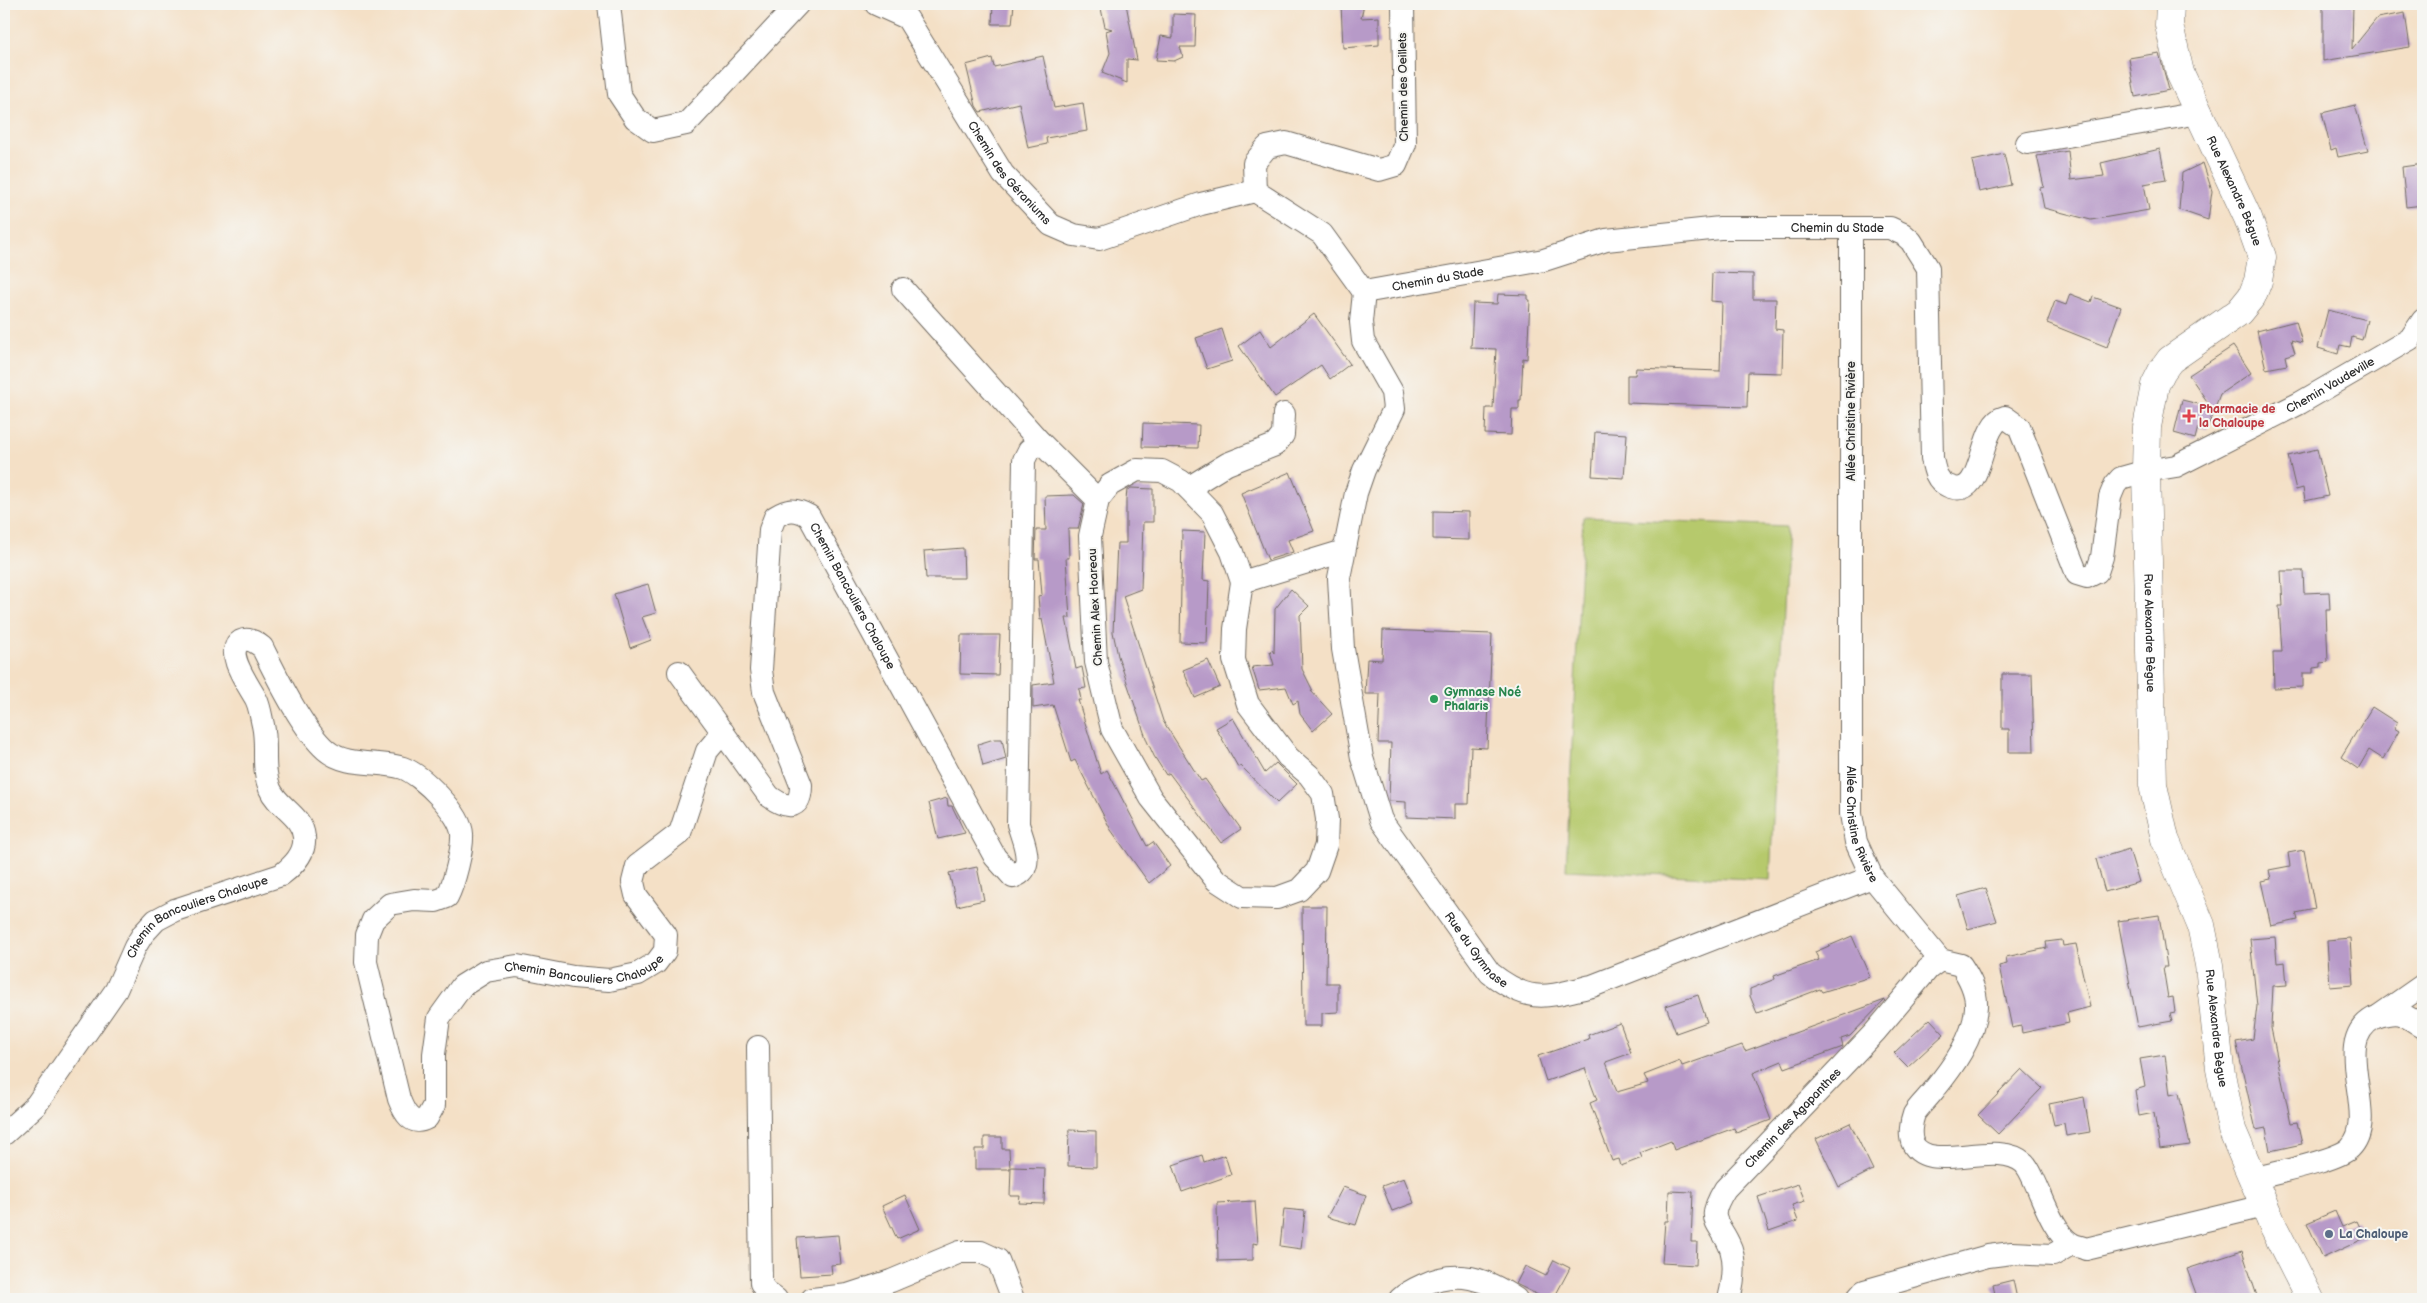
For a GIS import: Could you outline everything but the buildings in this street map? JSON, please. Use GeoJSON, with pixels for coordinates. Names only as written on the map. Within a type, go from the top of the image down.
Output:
{"type":"FeatureCollection","features":[{"type":"Feature","properties":{"kind":"main road","name":"Rue Alexandre Bègue"},"geometry":{"type":"LineString","coordinates":[[2170,4],[2169,24],[2180,73],[2248,218],[2262,257],[2258,281],[2252,296],[2239,312],[2170,360],[2155,386],[2147,427],[2146,471],[2153,785],[2165,839],[2200,925],[2210,965],[2220,1069],[2232,1130],[2264,1206],[2310,1299]]}},
{"type":"Feature","properties":{"kind":"street"},"geometry":{"type":"LineString","coordinates":[[609,4],[619,94],[635,118],[653,131],[686,124],[798,4]]}},
{"type":"Feature","properties":{"kind":"street","name":"Chemin des Géraniums"},"geometry":{"type":"LineString","coordinates":[[876,4],[907,18],[1004,174],[1051,225],[1074,235],[1099,239],[1201,204],[1255,191]]}},
{"type":"Feature","properties":{"kind":"street","name":"Chemin des Oeillets"},"geometry":{"type":"LineString","coordinates":[[1255,191],[1254,163],[1267,147],[1286,142],[1379,170],[1396,165],[1405,144],[1403,4]]}},
{"type":"Feature","properties":{"kind":"street"},"geometry":{"type":"LineString","coordinates":[[2027,143],[2199,113]]}},
{"type":"Feature","properties":{"kind":"street"},"geometry":{"type":"LineString","coordinates":[[1242,582],[1344,551],[1356,493],[1364,470],[1394,409],[1392,392],[1363,341],[1361,322],[1364,292],[1322,234],[1255,191]]}},
{"type":"Feature","properties":{"kind":"street","name":"Chemin du Stade"},"geometry":{"type":"LineString","coordinates":[[1364,292],[1544,260],[1606,240],[1720,228],[1890,228],[1903,234],[1915,246],[1928,268],[1932,458],[1934,471],[1941,482],[1951,487],[1962,488],[1970,482],[1976,474],[1989,431],[1994,422],[2005,418],[2011,420],[2019,427],[2077,574],[2087,577],[2097,572],[2100,565],[2110,497],[2114,485],[2121,478],[2146,471]]}},
{"type":"Feature","properties":{"kind":"street","name":"Allée Christine Rivière"},"geometry":{"type":"LineString","coordinates":[[1851,228],[1851,814],[1856,842],[1872,877],[1940,960]]}},
{"type":"Feature","properties":{"kind":"street"},"geometry":{"type":"LineString","coordinates":[[903,288],[1040,442],[1098,500]]}},
{"type":"Feature","properties":{"kind":"street","name":"Chemin Vaudeville"},"geometry":{"type":"LineString","coordinates":[[2146,471],[2176,466],[2300,403],[2410,339],[2423,320]]}},
{"type":"Feature","properties":{"kind":"street"},"geometry":{"type":"LineString","coordinates":[[1188,488],[1227,464],[1275,445],[1283,435],[1284,414]]}},
{"type":"Feature","properties":{"kind":"street","name":"Chemin Bancouliers Chaloupe"},"geometry":{"type":"LineString","coordinates":[[4,1134],[36,1105],[116,990],[135,947],[143,934],[156,920],[175,910],[281,874],[292,867],[300,856],[305,839],[300,823],[271,791],[264,772],[264,728],[257,700],[239,669],[236,655],[237,646],[246,640],[262,647],[311,734],[328,752],[343,758],[402,767],[421,777],[451,811],[463,833],[453,886],[447,897],[436,901],[414,900],[390,904],[373,920],[367,935],[366,962],[399,1099],[404,1112],[411,1120],[417,1121],[427,1118],[434,1105],[434,1054],[439,1018],[462,986],[486,971],[517,966],[573,977],[609,980],[638,974],[656,963],[664,951],[666,935],[636,895],[634,882],[637,866],[680,833],[707,751],[723,732],[768,796],[782,806],[792,805],[801,796],[801,785],[764,692],[761,670],[770,530],[775,517],[786,510],[798,510],[809,516],[994,857],[1013,876],[1020,875],[1025,869],[1028,856],[1018,824],[1024,460],[1029,450],[1040,442]]}},
{"type":"Feature","properties":{"kind":"street","name":"Chemin Alex Hoareau"},"geometry":{"type":"LineString","coordinates":[[1137,470],[1162,471],[1181,481],[1188,488],[1212,513],[1232,552],[1242,582],[1235,629],[1234,660],[1248,704],[1288,757],[1309,775],[1323,794],[1327,819],[1326,845],[1317,871],[1299,890],[1277,898],[1242,897],[1216,880],[1150,798],[1112,729],[1096,662],[1090,536],[1098,500],[1110,484],[1137,470]]}},
{"type":"Feature","properties":{"kind":"street","name":"Rue du Gymnase"},"geometry":{"type":"LineString","coordinates":[[1344,551],[1338,578],[1342,649],[1362,758],[1380,820],[1490,973],[1510,989],[1532,996],[1555,995],[1592,986],[1872,877]]}},
{"type":"Feature","properties":{"kind":"street"},"geometry":{"type":"LineString","coordinates":[[679,672],[723,732]]}},
{"type":"Feature","properties":{"kind":"street"},"geometry":{"type":"LineString","coordinates":[[1940,960],[1961,964],[1972,983],[1976,1006],[1972,1027],[1955,1061],[1914,1114],[1911,1129],[1912,1143],[1920,1153],[1938,1157],[2012,1154],[2025,1164],[2060,1233],[2070,1244],[2086,1249],[2264,1206]]}},
{"type":"Feature","properties":{"kind":"street","name":"Chemin des Agapanthes"},"geometry":{"type":"LineString","coordinates":[[1729,1299],[1733,1262],[1730,1248],[1714,1217],[1716,1204],[1725,1189],[1876,1032],[1928,969],[1940,960]]}},
{"type":"Feature","properties":{"kind":"street"},"geometry":{"type":"LineString","coordinates":[[2253,1179],[2320,1162],[2350,1149],[2361,1132],[2355,1040],[2364,1024],[2423,985]]}},
{"type":"Feature","properties":{"kind":"street"},"geometry":{"type":"LineString","coordinates":[[2380,1015],[2399,1014],[2423,1026]]}},
{"type":"Feature","properties":{"kind":"street"},"geometry":{"type":"LineString","coordinates":[[758,1047],[761,1283],[766,1292],[776,1299]]}},
{"type":"Feature","properties":{"kind":"street"},"geometry":{"type":"LineString","coordinates":[[1857,1299],[1864,1291],[1988,1256],[2012,1253],[2053,1256],[2070,1244]]}},
{"type":"Feature","properties":{"kind":"street"},"geometry":{"type":"LineString","coordinates":[[812,1299],[848,1295],[960,1252],[981,1252],[998,1260],[1013,1299]]}},
{"type":"Feature","properties":{"kind":"street"},"geometry":{"type":"LineString","coordinates":[[1400,1299],[1405,1294],[1438,1277],[1466,1276],[1486,1282],[1516,1299]]}},
{"type":"Feature","properties":{"kind":"green space"},"geometry":{"type":"Polygon","coordinates":[[[1583,517],[1787,526],[1770,880],[1566,870],[1583,517]]]}},
{"type":"Feature","properties":{"kind":"place","name":"Pharmacie de la Chaloupe"},"geometry":{"type":"Point","coordinates":[2189,416]}},
{"type":"Feature","properties":{"kind":"place","name":"Gymnase Noé Phalaris"},"geometry":{"type":"Point","coordinates":[1434,699]}},
{"type":"Feature","properties":{"kind":"place","name":"La Chaloupe"},"geometry":{"type":"Point","coordinates":[2329,1234]}}]}
